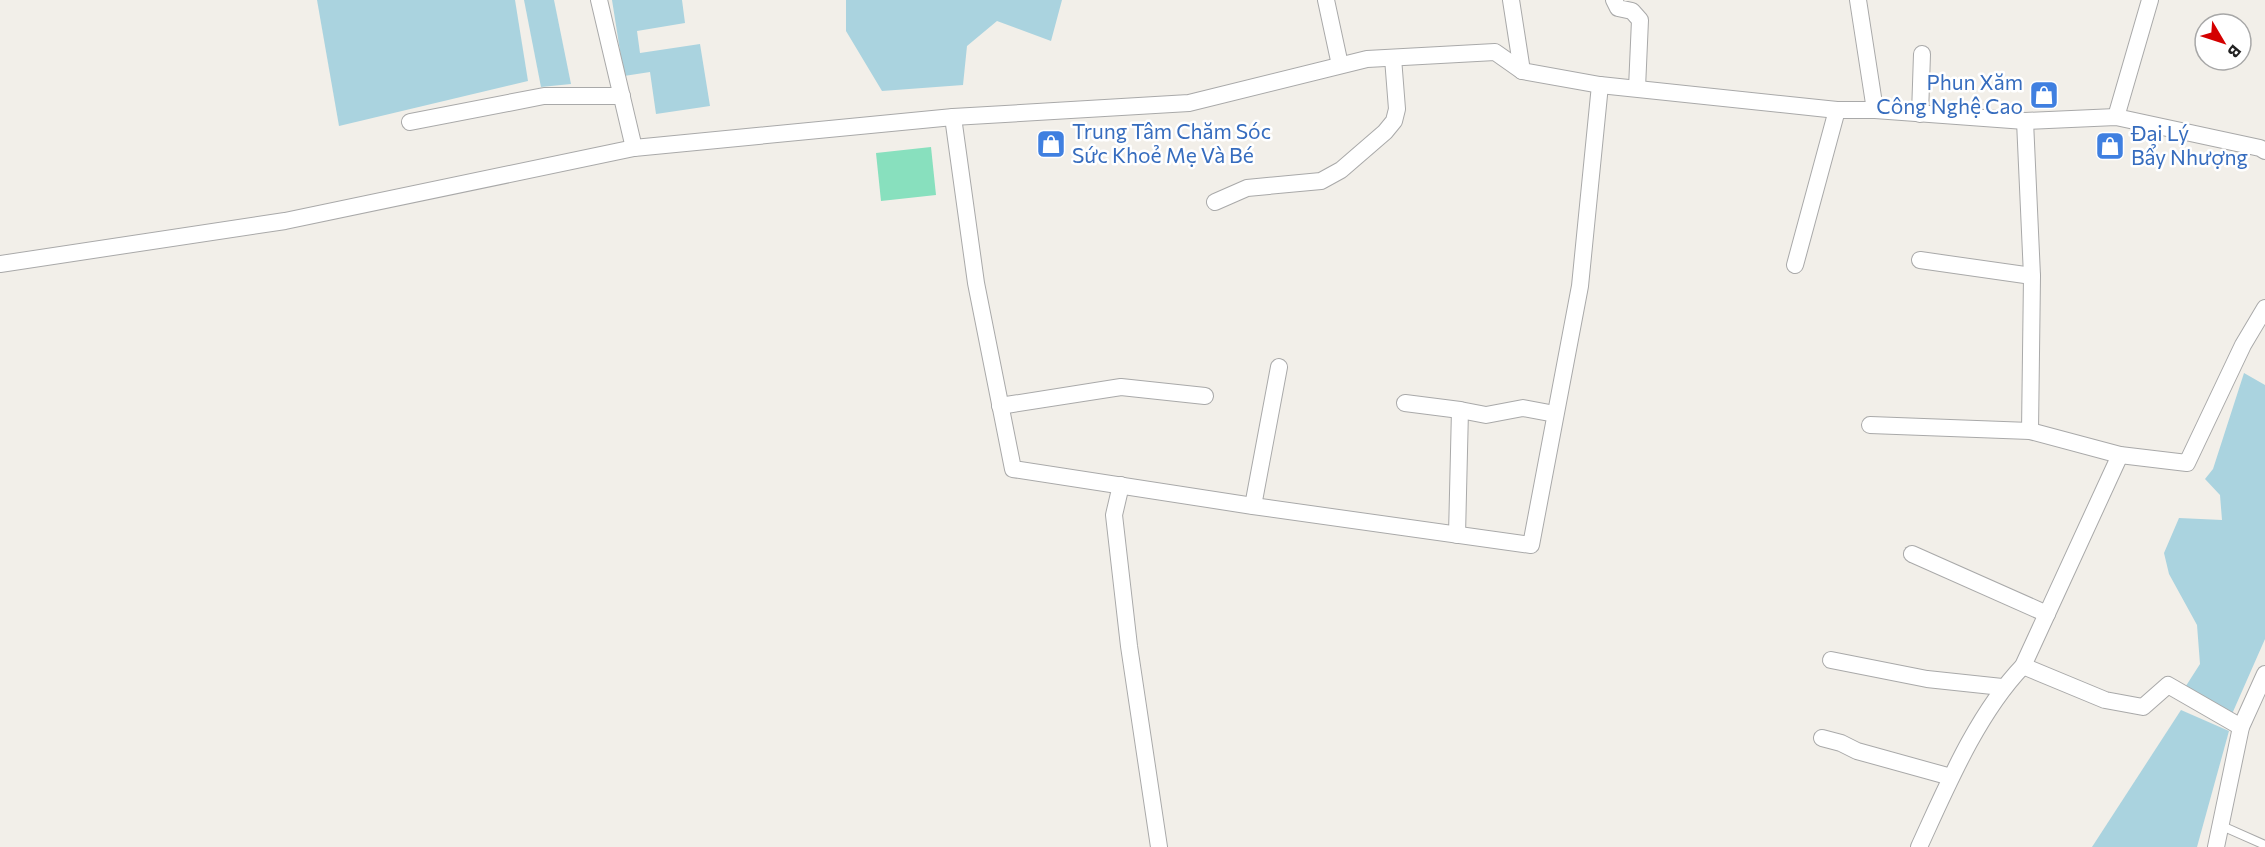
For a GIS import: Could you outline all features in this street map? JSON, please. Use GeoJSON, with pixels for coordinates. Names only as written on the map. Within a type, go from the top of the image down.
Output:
{"type":"FeatureCollection","features":[{"type":"Feature","properties":{"kind":"street"},"geometry":{"type":"LineString","coordinates":[[599,0],[634,148]]}},
{"type":"Feature","properties":{"kind":"street"},"geometry":{"type":"LineString","coordinates":[[1326,0],[1340,65]]}},
{"type":"Feature","properties":{"kind":"street"},"geometry":{"type":"LineString","coordinates":[[1511,0],[1522,71]]}},
{"type":"Feature","properties":{"kind":"street"},"geometry":{"type":"LineString","coordinates":[[1614,0],[1618,8],[1632,11],[1640,20],[1637,88]]}},
{"type":"Feature","properties":{"kind":"street"},"geometry":{"type":"LineString","coordinates":[[1858,0],[1875,110]]}},
{"type":"Feature","properties":{"kind":"street"},"geometry":{"type":"LineString","coordinates":[[2116,117],[2150,0]]}},
{"type":"Feature","properties":{"kind":"street"},"geometry":{"type":"LineString","coordinates":[[0,264],[285,221],[634,148],[953,117],[1190,103],[1367,59],[1495,52],[1522,71],[1600,85],[1838,110],[1875,110],[2025,122],[2116,117],[2260,148],[2265,151]]}},
{"type":"Feature","properties":{"kind":"street"},"geometry":{"type":"LineString","coordinates":[[1920,114],[1922,54]]}},
{"type":"Feature","properties":{"kind":"street"},"geometry":{"type":"LineString","coordinates":[[1215,202],[1246,188],[1321,181],[1341,170],[1394,122],[1397,109],[1393,58]]}},
{"type":"Feature","properties":{"kind":"street"},"geometry":{"type":"LineString","coordinates":[[953,117],[976,283],[1013,468],[1253,506],[1531,545],[1580,286],[1600,85]]}},
{"type":"Feature","properties":{"kind":"street"},"geometry":{"type":"LineString","coordinates":[[410,122],[544,96],[622,96]]}},
{"type":"Feature","properties":{"kind":"street"},"geometry":{"type":"LineString","coordinates":[[1795,265],[1838,110]]}},
{"type":"Feature","properties":{"kind":"street"},"geometry":{"type":"LineString","coordinates":[[2025,122],[2032,276],[2030,431]]}},
{"type":"Feature","properties":{"kind":"street"},"geometry":{"type":"LineString","coordinates":[[1920,260],[2032,276]]}},
{"type":"Feature","properties":{"kind":"street"},"geometry":{"type":"LineString","coordinates":[[1870,425],[2030,431],[2120,455],[2187,463],[2243,345],[2265,308]]}},
{"type":"Feature","properties":{"kind":"street"},"geometry":{"type":"LineString","coordinates":[[1253,506],[1279,367]]}},
{"type":"Feature","properties":{"kind":"street"},"geometry":{"type":"LineString","coordinates":[[1000,406],[1121,387],[1205,396]]}},
{"type":"Feature","properties":{"kind":"street"},"geometry":{"type":"LineString","coordinates":[[1405,403],[1486,415],[1523,408],[1555,414]]}},
{"type":"Feature","properties":{"kind":"street"},"geometry":{"type":"LineString","coordinates":[[1457,535],[1460,410]]}},
{"type":"Feature","properties":{"kind":"street"},"geometry":{"type":"LineString","coordinates":[[1919,847],[1951,777],[2002,687],[2023,666],[2120,455]]}},
{"type":"Feature","properties":{"kind":"street"},"geometry":{"type":"LineString","coordinates":[[1121,485],[1114,515],[1129,646],[1159,847]]}},
{"type":"Feature","properties":{"kind":"street"},"geometry":{"type":"LineString","coordinates":[[1912,554],[2047,614]]}},
{"type":"Feature","properties":{"kind":"street"},"geometry":{"type":"LineString","coordinates":[[1831,660],[1927,679],[2002,687]]}},
{"type":"Feature","properties":{"kind":"street"},"geometry":{"type":"LineString","coordinates":[[2023,666],[2106,700],[2143,707],[2168,685],[2241,727]]}},
{"type":"Feature","properties":{"kind":"street"},"geometry":{"type":"LineString","coordinates":[[2216,847],[2241,727],[2265,674]]}},
{"type":"Feature","properties":{"kind":"street"},"geometry":{"type":"LineString","coordinates":[[1822,738],[1841,743],[1857,751],[1951,777]]}},
{"type":"Feature","properties":{"kind":"lane"},"geometry":{"type":"LineString","coordinates":[[2222,826],[2265,845]]}},
{"type":"Feature","properties":{"kind":"green space"},"geometry":{"type":"Polygon","coordinates":[[[931,147],[936,195],[881,201],[876,153],[931,147]]]}},
{"type":"Feature","properties":{"kind":"water"},"geometry":{"type":"Polygon","coordinates":[[[317,0],[515,0],[528,81],[339,126],[317,0]]]}},
{"type":"Feature","properties":{"kind":"water"},"geometry":{"type":"Polygon","coordinates":[[[524,0],[554,0],[571,84],[541,87],[524,0]]]}},
{"type":"Feature","properties":{"kind":"water"},"geometry":{"type":"Polygon","coordinates":[[[612,0],[682,0],[685,23],[637,31],[640,53],[700,44],[710,106],[656,114],[650,72],[624,76],[612,0]]]}},
{"type":"Feature","properties":{"kind":"water"},"geometry":{"type":"Polygon","coordinates":[[[846,0],[1062,0],[1051,41],[997,21],[967,46],[963,85],[882,91],[846,31],[846,0]]]}},
{"type":"Feature","properties":{"kind":"water"},"geometry":{"type":"Polygon","coordinates":[[[2244,373],[2265,385],[2265,639],[2232,714],[2184,689],[2200,664],[2197,625],[2169,574],[2164,553],[2179,518],[2222,520],[2220,495],[2205,479],[2213,469],[2244,373]]]}},
{"type":"Feature","properties":{"kind":"water"},"geometry":{"type":"Polygon","coordinates":[[[2181,710],[2229,731],[2197,847],[2092,847],[2181,710]]]}},
{"type":"Feature","properties":{"kind":"place","name":"Phun Xăm Công Nghệ Cao"},"geometry":{"type":"Point","coordinates":[2044,95]}},
{"type":"Feature","properties":{"kind":"place","name":"Trung Tâm Chăm Sóc Sức Khoẻ Mẹ Và Bé"},"geometry":{"type":"Point","coordinates":[1051,144]}},
{"type":"Feature","properties":{"kind":"place","name":"Đại Lý Bẩy Nhượng"},"geometry":{"type":"Point","coordinates":[2110,146]}}]}
